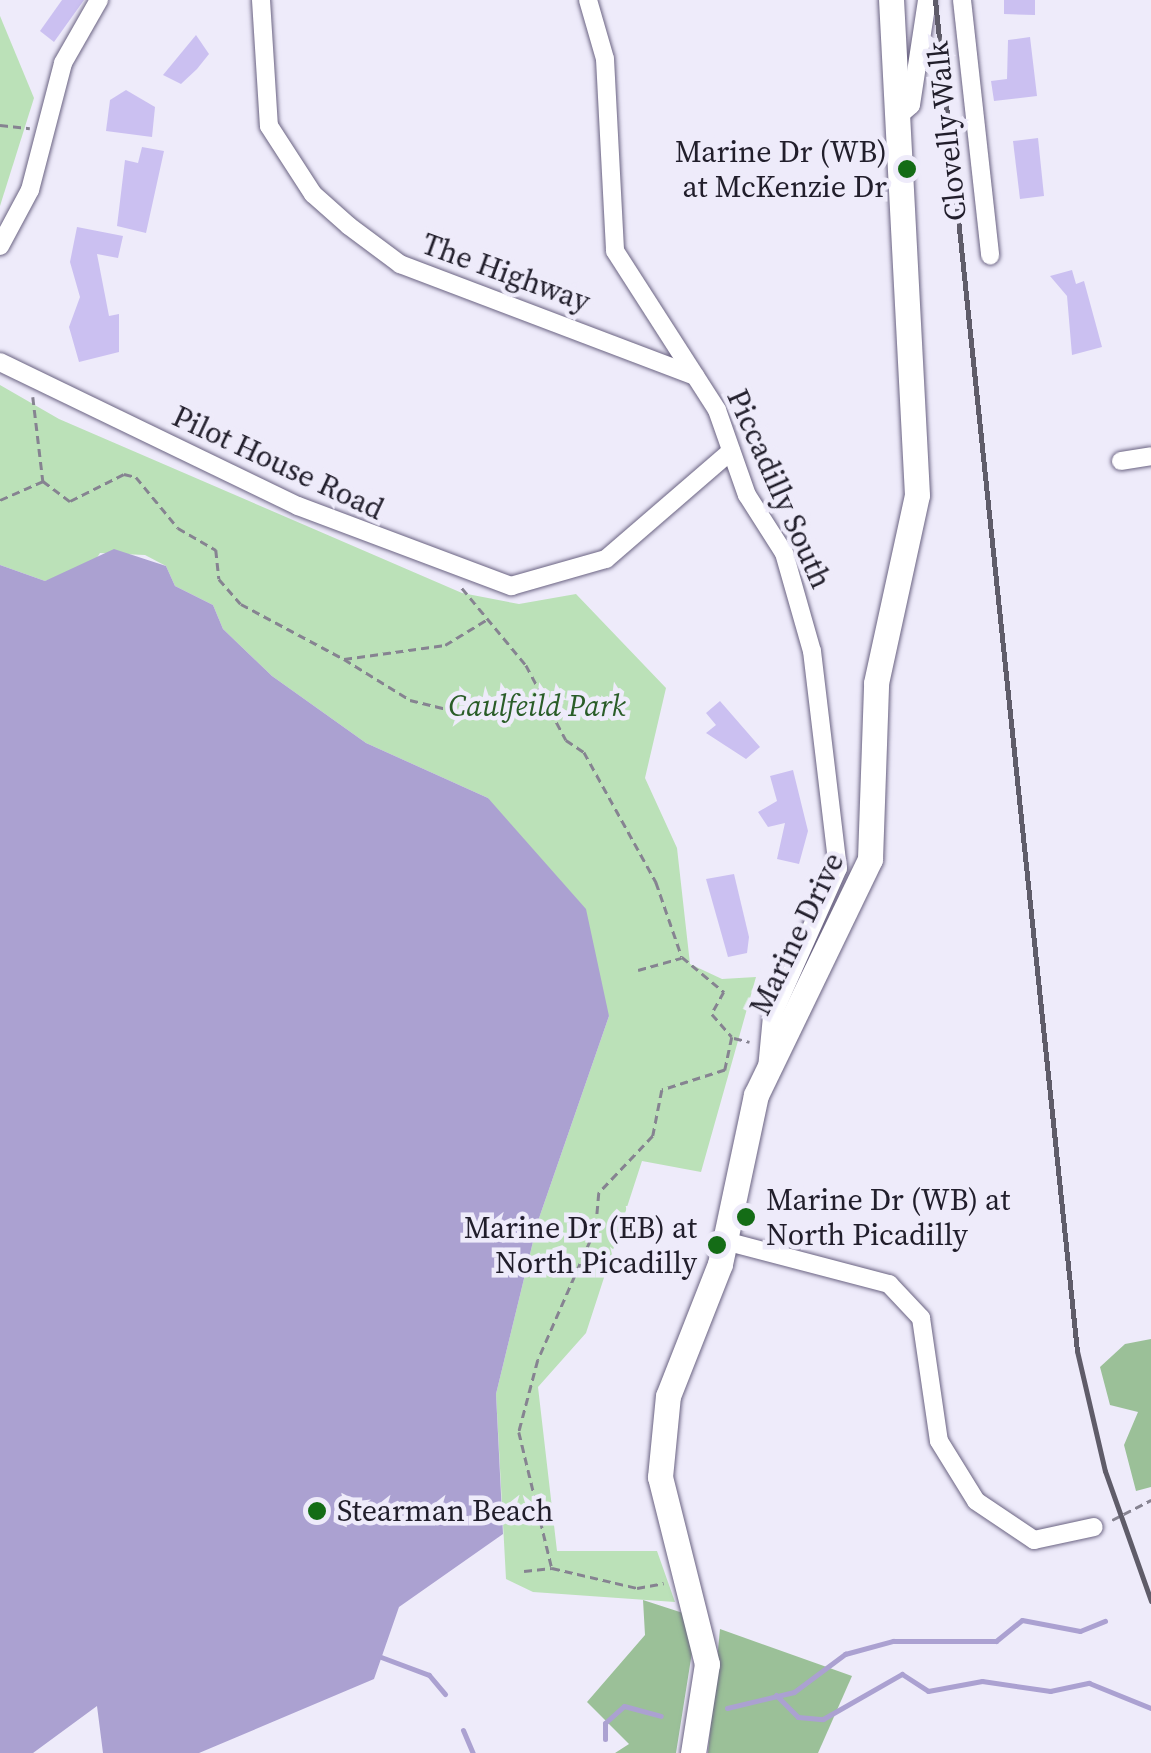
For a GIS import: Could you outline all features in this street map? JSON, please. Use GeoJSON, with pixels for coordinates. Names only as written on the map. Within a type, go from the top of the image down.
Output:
{"type":"FeatureCollection","features":[{"type":"Feature","properties":{"kind":"main road","name":"Marine Drive"},"geometry":{"type":"LineString","coordinates":[[693,1753],[707,1664],[690,1579],[663,1495],[664,1425],[675,1365],[725,1242],[747,1122],[765,1057],[873,846],[876,683],[918,495],[890,0]]}},
{"type":"Feature","properties":{"kind":"street"},"geometry":{"type":"LineString","coordinates":[[0,246],[30,190],[63,63],[98,0]]}},
{"type":"Feature","properties":{"kind":"street","name":"The Highway"},"geometry":{"type":"LineString","coordinates":[[248,0],[258,24]]}},
{"type":"Feature","properties":{"kind":"street","name":"The Highway"},"geometry":{"type":"LineString","coordinates":[[261,0],[258,24],[269,126],[313,194],[349,226],[400,264],[700,378]]}},
{"type":"Feature","properties":{"kind":"street","name":"Piccadilly South"},"geometry":{"type":"LineString","coordinates":[[588,0],[605,59],[614,251],[700,378],[796,589],[840,838],[835,884],[765,1057]]}},
{"type":"Feature","properties":{"kind":"street"},"geometry":{"type":"LineString","coordinates":[[895,119],[911,105],[927,0]]}},
{"type":"Feature","properties":{"kind":"street","name":"Clovelly Walk"},"geometry":{"type":"LineString","coordinates":[[962,0],[990,255]]}},
{"type":"Feature","properties":{"kind":"street","name":"Pilot House Road"},"geometry":{"type":"LineString","coordinates":[[0,362],[36,386],[440,565],[511,586],[542,584],[606,559],[710,460],[731,451]]}},
{"type":"Feature","properties":{"kind":"street"},"geometry":{"type":"LineString","coordinates":[[1121,461],[1151,456]]}},
{"type":"Feature","properties":{"kind":"street"},"geometry":{"type":"LineString","coordinates":[[725,1242],[889,1284],[921,1318],[939,1441],[976,1501],[1034,1540],[1094,1526]]}},
{"type":"Feature","properties":{"kind":"path"},"geometry":{"type":"LineString","coordinates":[[0,125],[46,132]]}},
{"type":"Feature","properties":{"kind":"path"},"geometry":{"type":"LineString","coordinates":[[36,386],[34,454],[43,481],[70,501],[124,474],[136,477],[178,528],[216,550],[218,578],[240,604],[344,659],[410,700],[471,716],[545,703]]}},
{"type":"Feature","properties":{"kind":"path"},"geometry":{"type":"LineString","coordinates":[[0,500],[43,481]]}},
{"type":"Feature","properties":{"kind":"path"},"geometry":{"type":"LineString","coordinates":[[440,565],[439,578],[461,587],[584,752],[656,882],[682,957],[724,992],[713,1022],[765,1057]]}},
{"type":"Feature","properties":{"kind":"path"},"geometry":{"type":"LineString","coordinates":[[344,659],[445,645],[488,620]]}},
{"type":"Feature","properties":{"kind":"path"},"geometry":{"type":"LineString","coordinates":[[638,970],[682,957]]}},
{"type":"Feature","properties":{"kind":"path"},"geometry":{"type":"LineString","coordinates":[[552,1568],[520,1432],[538,1360],[593,1238],[607,1178],[653,1136],[662,1090],[718,1077],[732,1038]]}},
{"type":"Feature","properties":{"kind":"path"},"geometry":{"type":"LineString","coordinates":[[1120,1517],[1151,1500]]}},
{"type":"Feature","properties":{"kind":"path"},"geometry":{"type":"LineString","coordinates":[[524,1572],[552,1568],[636,1588],[690,1579]]}},
{"type":"Feature","properties":{"kind":"green space"},"geometry":{"type":"Polygon","coordinates":[[[0,16],[34,98],[0,206],[0,16]]]}},
{"type":"Feature","properties":{"kind":"green space","name":"Caulfeild Park"},"geometry":{"type":"Polygon","coordinates":[[[0,385],[59,419],[462,593],[519,604],[576,594],[666,688],[645,778],[677,848],[690,964],[722,979],[756,977],[701,1172],[642,1161],[586,1333],[538,1387],[557,1551],[657,1551],[675,1602],[533,1592],[506,1579],[496,1394],[538,1221],[609,1016],[488,798],[366,743],[272,676],[223,629],[213,605],[175,586],[166,566],[145,555],[100,553],[91,567],[45,581],[0,565],[0,385]]]}},
{"type":"Feature","properties":{"kind":"green space"},"geometry":{"type":"Polygon","coordinates":[[[1151,1339],[1151,1487],[1136,1491],[1124,1445],[1138,1412],[1110,1405],[1100,1367],[1125,1344],[1151,1339]]]}},
{"type":"Feature","properties":{"kind":"green space"},"geometry":{"type":"Polygon","coordinates":[[[643,1600],[683,1613],[693,1646],[676,1753],[615,1753],[629,1744],[587,1702],[645,1635],[643,1600]]]}},
{"type":"Feature","properties":{"kind":"green space"},"geometry":{"type":"Polygon","coordinates":[[[720,1629],[852,1676],[818,1753],[708,1753],[720,1629]]]}},
{"type":"Feature","properties":{"kind":"shaded area"},"geometry":{"type":"Polygon","coordinates":[[[114,549],[166,566],[175,586],[213,605],[223,629],[272,676],[366,743],[488,798],[586,909],[609,1016],[538,1221],[496,1394],[503,1534],[399,1607],[374,1679],[199,1753],[103,1753],[97,1706],[33,1753],[0,1753],[0,565],[45,581],[114,549]]]}},
{"type":"Feature","properties":{"kind":"building"},"geometry":{"type":"Polygon","coordinates":[[[62,0],[84,0],[54,42],[40,31],[62,0]]]}},
{"type":"Feature","properties":{"kind":"building"},"geometry":{"type":"Polygon","coordinates":[[[1004,0],[1035,0],[1035,15],[1004,14],[1004,0]]]}},
{"type":"Feature","properties":{"kind":"building"},"geometry":{"type":"Polygon","coordinates":[[[196,35],[209,54],[197,69],[181,84],[163,75],[196,35]]]}},
{"type":"Feature","properties":{"kind":"building"},"geometry":{"type":"Polygon","coordinates":[[[1030,37],[1037,96],[994,101],[991,81],[1007,79],[1008,40],[1030,37]]]}},
{"type":"Feature","properties":{"kind":"building"},"geometry":{"type":"Polygon","coordinates":[[[126,90],[155,107],[152,137],[106,131],[110,100],[126,90]]]}},
{"type":"Feature","properties":{"kind":"building"},"geometry":{"type":"Polygon","coordinates":[[[1038,138],[1044,196],[1020,199],[1013,141],[1038,138]]]}},
{"type":"Feature","properties":{"kind":"building"},"geometry":{"type":"Polygon","coordinates":[[[142,147],[164,151],[146,233],[117,226],[125,160],[138,163],[142,147]]]}},
{"type":"Feature","properties":{"kind":"building"},"geometry":{"type":"Polygon","coordinates":[[[77,227],[123,236],[118,258],[97,254],[109,316],[119,314],[119,352],[79,362],[69,327],[80,297],[70,262],[77,227]]]}},
{"type":"Feature","properties":{"kind":"building"},"geometry":{"type":"Polygon","coordinates":[[[1072,270],[1076,284],[1084,281],[1102,347],[1072,355],[1067,296],[1050,276],[1072,270]]]}},
{"type":"Feature","properties":{"kind":"building"},"geometry":{"type":"Polygon","coordinates":[[[720,701],[760,747],[746,759],[706,733],[716,725],[706,713],[720,701]]]}},
{"type":"Feature","properties":{"kind":"building"},"geometry":{"type":"Polygon","coordinates":[[[793,770],[808,831],[799,864],[777,859],[785,823],[768,827],[758,812],[777,801],[770,776],[793,770]]]}},
{"type":"Feature","properties":{"kind":"building"},"geometry":{"type":"Polygon","coordinates":[[[734,874],[749,937],[747,953],[728,957],[706,879],[734,874]]]}},
{"type":"Feature","properties":{"kind":"waterway"},"geometry":{"type":"LineString","coordinates":[[727,1708],[794,1692],[845,1654],[893,1641],[996,1641],[1022,1620],[1080,1631],[1105,1621]]}},
{"type":"Feature","properties":{"kind":"waterway"},"geometry":{"type":"LineString","coordinates":[[381,1657],[429,1675],[445,1694]]}},
{"type":"Feature","properties":{"kind":"waterway"},"geometry":{"type":"LineString","coordinates":[[776,1695],[798,1717],[823,1719],[902,1674],[928,1691],[982,1681],[1050,1691],[1089,1683],[1151,1708]]}},
{"type":"Feature","properties":{"kind":"waterway"},"geometry":{"type":"LineString","coordinates":[[605,1739],[605,1723],[624,1706],[661,1716]]}},
{"type":"Feature","properties":{"kind":"waterway"},"geometry":{"type":"LineString","coordinates":[[463,1730],[473,1753]]}},
{"type":"Feature","properties":{"kind":"railway"},"geometry":{"type":"LineString","coordinates":[[935,0],[1077,1351],[1105,1471],[1151,1601]]}},
{"type":"Feature","properties":{"kind":"place","name":"Marine Dr (WB) at McKenzie Dr"},"geometry":{"type":"Point","coordinates":[907,169]}},
{"type":"Feature","properties":{"kind":"place","name":"Marine Dr (WB) at North Picadilly"},"geometry":{"type":"Point","coordinates":[746,1217]}},
{"type":"Feature","properties":{"kind":"place","name":"Marine Dr (EB) at North Picadilly"},"geometry":{"type":"Point","coordinates":[717,1245]}},
{"type":"Feature","properties":{"kind":"place","name":"Stearman Beach"},"geometry":{"type":"Point","coordinates":[317,1511]}}]}
